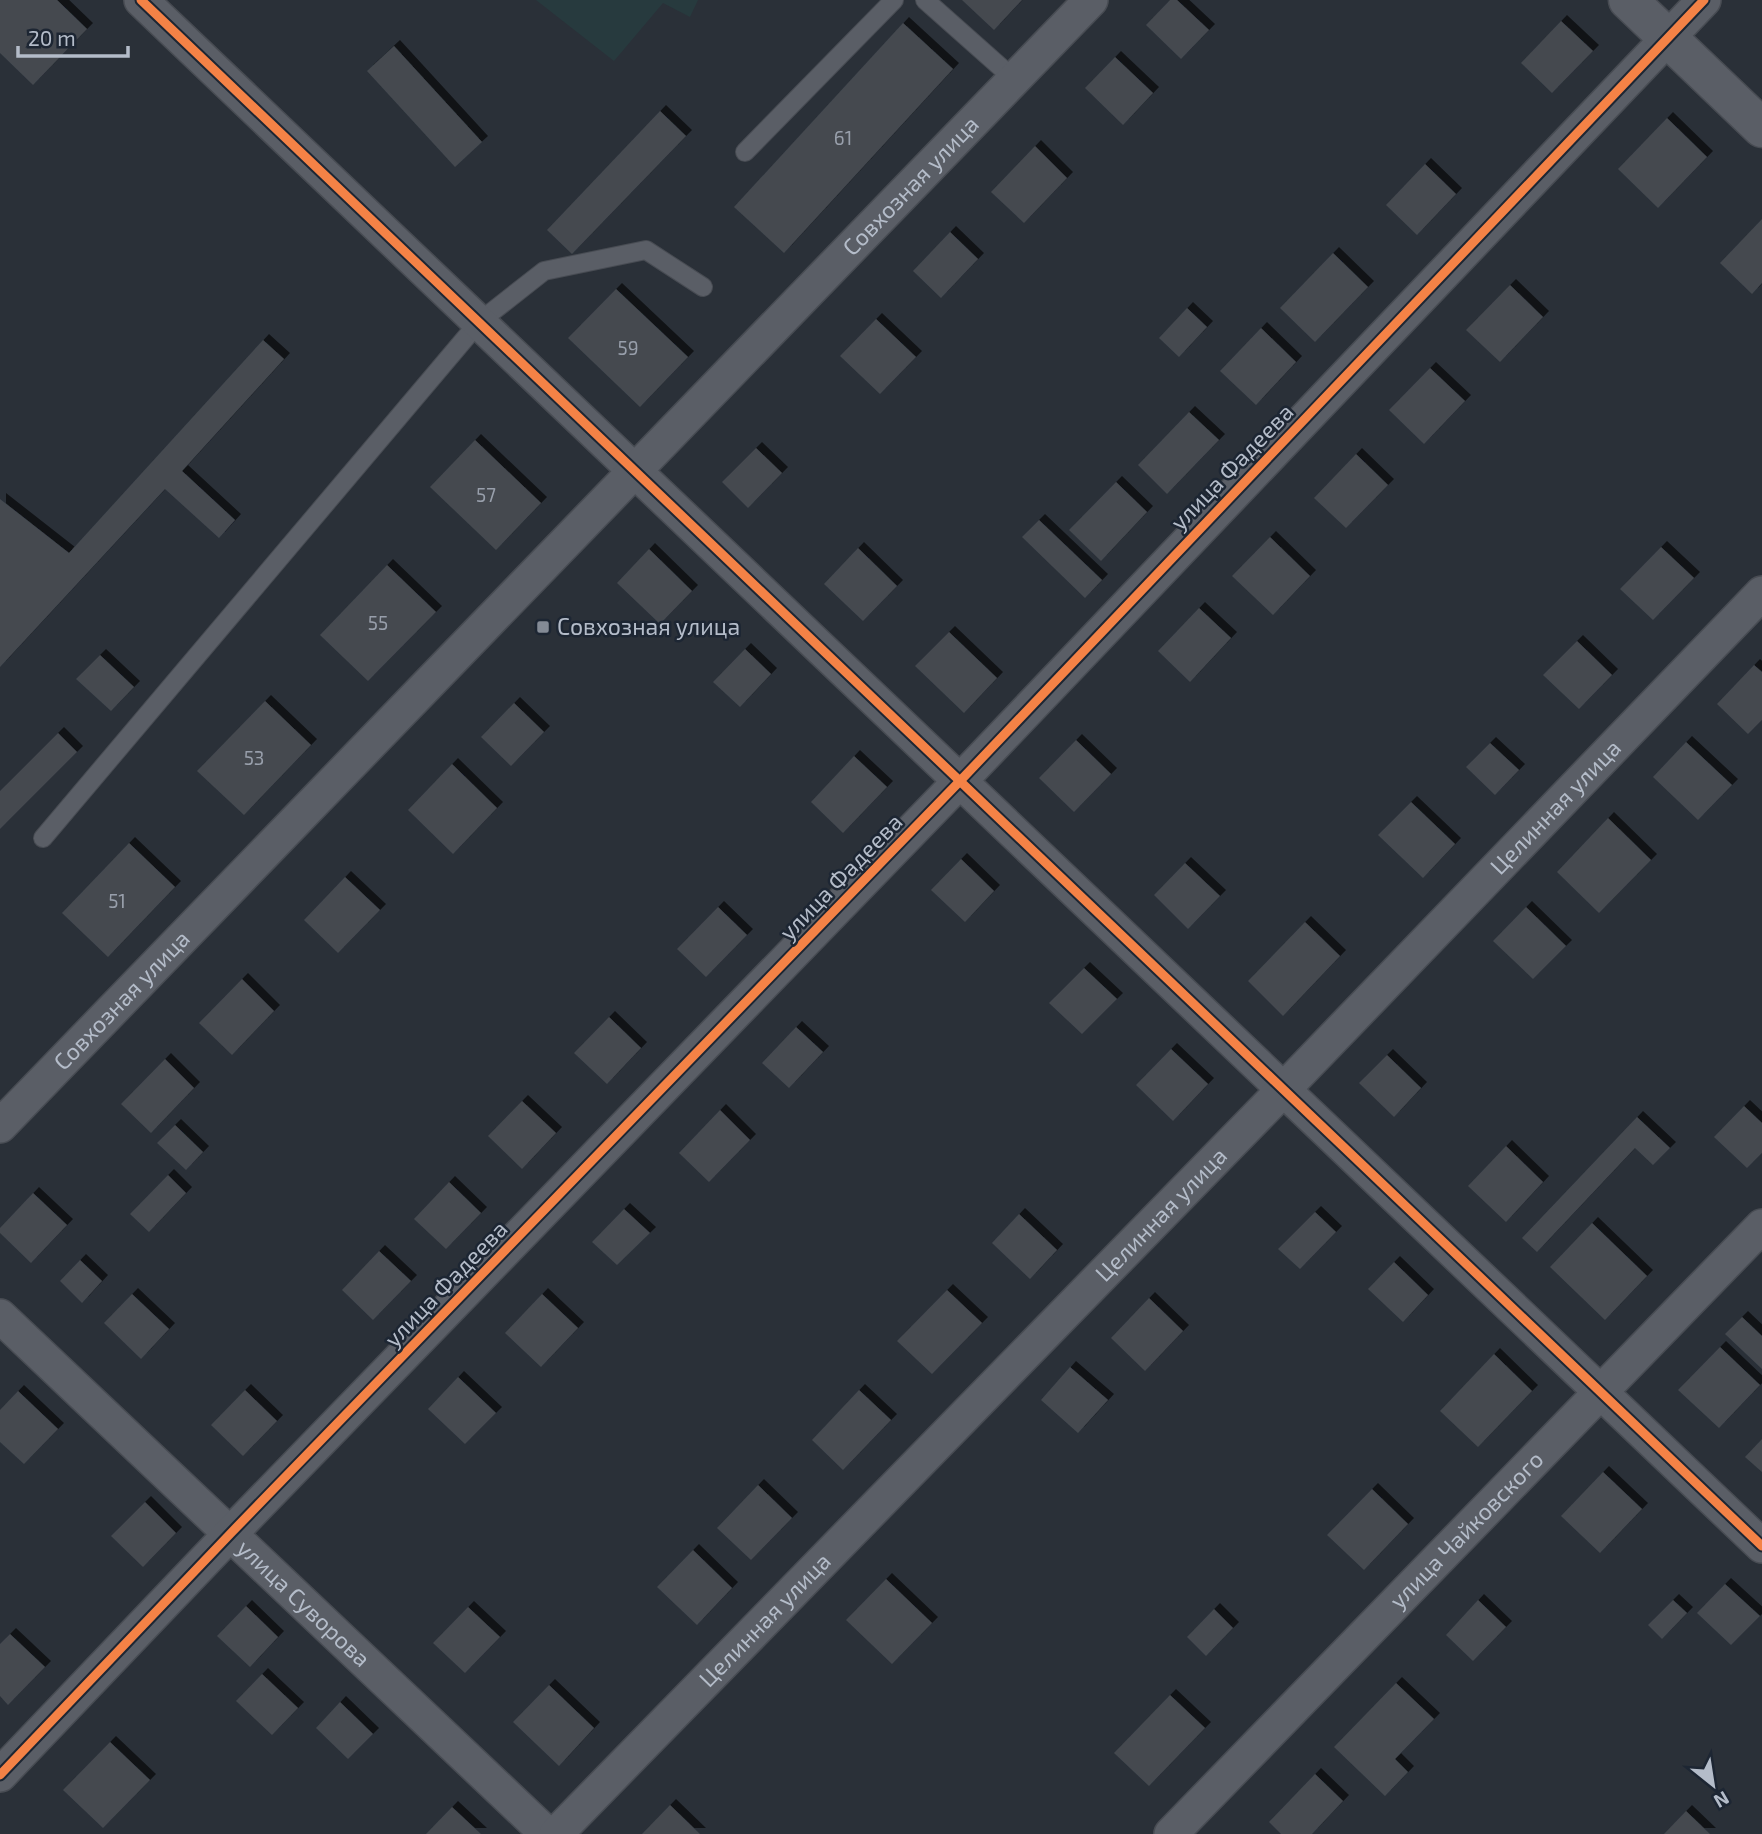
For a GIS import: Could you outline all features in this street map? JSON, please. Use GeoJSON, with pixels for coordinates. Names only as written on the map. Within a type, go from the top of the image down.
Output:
{"type":"FeatureCollection","features":[{"type":"Feature","properties":{"kind":"street"},"geometry":{"type":"LineString","coordinates":[[141,0],[1762,1546]]}},
{"type":"Feature","properties":{"kind":"street","name":"Совхозная улица"},"geometry":{"type":"LineString","coordinates":[[0,1126],[1091,0]]}},
{"type":"Feature","properties":{"kind":"street"},"geometry":{"type":"LineString","coordinates":[[1628,0],[1762,128]]}},
{"type":"Feature","properties":{"kind":"street","name":"улица Фадеева"},"geometry":{"type":"LineString","coordinates":[[0,1776],[960,781],[1704,0]]}},
{"type":"Feature","properties":{"kind":"street","name":"Целинная улица"},"geometry":{"type":"LineString","coordinates":[[556,1834],[1283,1090],[1762,593]]}},
{"type":"Feature","properties":{"kind":"street","name":"улица Чайковского"},"geometry":{"type":"LineString","coordinates":[[1171,1834],[1762,1226]]}},
{"type":"Feature","properties":{"kind":"street","name":"улица Суворова"},"geometry":{"type":"LineString","coordinates":[[0,1316],[547,1834]]}},
{"type":"Feature","properties":{"kind":"lane"},"geometry":{"type":"LineString","coordinates":[[746,152],[894,0]]}},
{"type":"Feature","properties":{"kind":"lane"},"geometry":{"type":"LineString","coordinates":[[925,0],[1014,79]]}},
{"type":"Feature","properties":{"kind":"lane"},"geometry":{"type":"LineString","coordinates":[[43,838],[479,322],[544,271],[646,250],[703,287]]}},
{"type":"Feature","properties":{"kind":"green space"},"geometry":{"type":"Polygon","coordinates":[[[536,0],[698,0],[690,17],[663,3],[614,61],[536,0]]]}},
{"type":"Feature","properties":{"kind":"building"},"geometry":{"type":"Polygon","coordinates":[[[0,0],[57,0],[87,29],[33,85],[0,53],[0,0]]]}},
{"type":"Feature","properties":{"kind":"building"},"geometry":{"type":"Polygon","coordinates":[[[962,0],[1022,0],[994,30],[962,0]]]}},
{"type":"Feature","properties":{"kind":"building"},"geometry":{"type":"Polygon","coordinates":[[[1170,0],[1177,0],[1209,30],[1181,59],[1146,25],[1170,0]]]}},
{"type":"Feature","properties":{"kind":"building"},"geometry":{"type":"Polygon","coordinates":[[[1561,21],[1593,51],[1552,93],[1521,63],[1561,21]]]}},
{"type":"Feature","properties":{"kind":"building"},"geometry":{"type":"Polygon","coordinates":[[[903,23],[953,69],[784,253],[734,207],[903,23]]]}},
{"type":"Feature","properties":{"kind":"building"},"geometry":{"type":"Polygon","coordinates":[[[394,46],[482,142],[455,167],[367,71],[394,46]]]}},
{"type":"Feature","properties":{"kind":"building"},"geometry":{"type":"Polygon","coordinates":[[[1115,57],[1153,93],[1123,125],[1085,88],[1115,57]]]}},
{"type":"Feature","properties":{"kind":"building"},"geometry":{"type":"Polygon","coordinates":[[[660,111],[686,136],[572,254],[547,230],[660,111]]]}},
{"type":"Feature","properties":{"kind":"building"},"geometry":{"type":"Polygon","coordinates":[[[1667,118],[1707,157],[1658,208],[1618,169],[1667,118]]]}},
{"type":"Feature","properties":{"kind":"building"},"geometry":{"type":"Polygon","coordinates":[[[1035,146],[1067,178],[1024,223],[991,192],[1035,146]]]}},
{"type":"Feature","properties":{"kind":"building"},"geometry":{"type":"Polygon","coordinates":[[[1425,164],[1456,194],[1417,235],[1386,205],[1425,164]]]}},
{"type":"Feature","properties":{"kind":"building"},"geometry":{"type":"Polygon","coordinates":[[[1762,219],[1762,283],[1752,294],[1720,263],[1762,219]]]}},
{"type":"Feature","properties":{"kind":"building"},"geometry":{"type":"Polygon","coordinates":[[[950,232],[978,259],[941,298],[913,271],[950,232]]]}},
{"type":"Feature","properties":{"kind":"building"},"geometry":{"type":"Polygon","coordinates":[[[1333,253],[1368,287],[1315,342],[1280,308],[1333,253]]]}},
{"type":"Feature","properties":{"kind":"building"},"geometry":{"type":"Polygon","coordinates":[[[1510,285],[1543,317],[1500,362],[1466,330],[1510,285]]]}},
{"type":"Feature","properties":{"kind":"building"},"geometry":{"type":"Polygon","coordinates":[[[616,289],[688,357],[640,407],[568,338],[616,289]]]}},
{"type":"Feature","properties":{"kind":"building"},"geometry":{"type":"Polygon","coordinates":[[[1187,308],[1207,327],[1179,357],[1159,338],[1187,308]]]}},
{"type":"Feature","properties":{"kind":"building"},"geometry":{"type":"Polygon","coordinates":[[[876,319],[916,357],[880,394],[840,356],[876,319]]]}},
{"type":"Feature","properties":{"kind":"building"},"geometry":{"type":"Polygon","coordinates":[[[1261,328],[1296,362],[1256,405],[1220,371],[1261,328]]]}},
{"type":"Feature","properties":{"kind":"building"},"geometry":{"type":"Polygon","coordinates":[[[263,340],[284,359],[182,471],[235,520],[219,538],[165,489],[0,667],[0,499],[69,553],[263,340]]]}},
{"type":"Feature","properties":{"kind":"building"},"geometry":{"type":"Polygon","coordinates":[[[1430,368],[1465,401],[1424,444],[1389,410],[1430,368]]]}},
{"type":"Feature","properties":{"kind":"building"},"geometry":{"type":"Polygon","coordinates":[[[1189,412],[1219,440],[1167,494],[1138,465],[1189,412]]]}},
{"type":"Feature","properties":{"kind":"building"},"geometry":{"type":"Polygon","coordinates":[[[475,440],[541,503],[496,550],[430,487],[475,440]]]}},
{"type":"Feature","properties":{"kind":"building"},"geometry":{"type":"Polygon","coordinates":[[[756,448],[782,473],[748,508],[722,482],[756,448]]]}},
{"type":"Feature","properties":{"kind":"building"},"geometry":{"type":"Polygon","coordinates":[[[1356,454],[1388,485],[1346,528],[1314,498],[1356,454]]]}},
{"type":"Feature","properties":{"kind":"building"},"geometry":{"type":"Polygon","coordinates":[[[1116,482],[1147,512],[1101,561],[1069,530],[1116,482]]]}},
{"type":"Feature","properties":{"kind":"building"},"geometry":{"type":"Polygon","coordinates":[[[1039,520],[1102,580],[1085,598],[1022,537],[1039,520]]]}},
{"type":"Feature","properties":{"kind":"building"},"geometry":{"type":"Polygon","coordinates":[[[1270,537],[1310,576],[1273,615],[1232,576],[1270,537]]]}},
{"type":"Feature","properties":{"kind":"building"},"geometry":{"type":"Polygon","coordinates":[[[1661,547],[1694,578],[1653,620],[1620,589],[1661,547]]]}},
{"type":"Feature","properties":{"kind":"building"},"geometry":{"type":"Polygon","coordinates":[[[858,548],[897,586],[863,621],[824,584],[858,548]]]}},
{"type":"Feature","properties":{"kind":"building"},"geometry":{"type":"Polygon","coordinates":[[[649,549],[692,591],[660,624],[617,583],[649,549]]]}},
{"type":"Feature","properties":{"kind":"building"},"geometry":{"type":"Polygon","coordinates":[[[387,565],[436,612],[368,681],[320,635],[387,565]]]}},
{"type":"Feature","properties":{"kind":"building"},"geometry":{"type":"Polygon","coordinates":[[[1199,608],[1231,638],[1190,682],[1158,651],[1199,608]]]}},
{"type":"Feature","properties":{"kind":"building"},"geometry":{"type":"Polygon","coordinates":[[[949,632],[997,678],[964,713],[915,666],[949,632]]]}},
{"type":"Feature","properties":{"kind":"building"},"geometry":{"type":"Polygon","coordinates":[[[1577,641],[1612,675],[1579,709],[1543,675],[1577,641]]]}},
{"type":"Feature","properties":{"kind":"building"},"geometry":{"type":"Polygon","coordinates":[[[745,649],[771,674],[740,707],[713,682],[745,649]]]}},
{"type":"Feature","properties":{"kind":"building"},"geometry":{"type":"Polygon","coordinates":[[[100,655],[134,687],[111,711],[76,679],[100,655]]]}},
{"type":"Feature","properties":{"kind":"building"},"geometry":{"type":"Polygon","coordinates":[[[1754,665],[1762,672],[1762,720],[1748,734],[1717,704],[1754,665]]]}},
{"type":"Feature","properties":{"kind":"building"},"geometry":{"type":"Polygon","coordinates":[[[265,701],[311,745],[244,815],[197,771],[265,701]]]}},
{"type":"Feature","properties":{"kind":"building"},"geometry":{"type":"Polygon","coordinates":[[[514,703],[544,732],[511,766],[481,737],[514,703]]]}},
{"type":"Feature","properties":{"kind":"building"},"geometry":{"type":"Polygon","coordinates":[[[58,733],[77,752],[0,829],[0,791],[58,733]]]}},
{"type":"Feature","properties":{"kind":"building"},"geometry":{"type":"Polygon","coordinates":[[[1076,740],[1111,774],[1074,812],[1039,778],[1076,740]]]}},
{"type":"Feature","properties":{"kind":"building"},"geometry":{"type":"Polygon","coordinates":[[[1686,742],[1732,785],[1698,820],[1653,777],[1686,742]]]}},
{"type":"Feature","properties":{"kind":"building"},"geometry":{"type":"Polygon","coordinates":[[[1490,743],[1519,770],[1495,795],[1466,767],[1490,743]]]}},
{"type":"Feature","properties":{"kind":"building"},"geometry":{"type":"Polygon","coordinates":[[[854,756],[887,787],[843,833],[811,802],[854,756]]]}},
{"type":"Feature","properties":{"kind":"building"},"geometry":{"type":"Polygon","coordinates":[[[452,764],[497,808],[453,854],[408,810],[452,764]]]}},
{"type":"Feature","properties":{"kind":"building"},"geometry":{"type":"Polygon","coordinates":[[[1411,802],[1455,844],[1423,878],[1378,835],[1411,802]]]}},
{"type":"Feature","properties":{"kind":"building"},"geometry":{"type":"Polygon","coordinates":[[[1608,818],[1651,860],[1599,913],[1557,872],[1608,818]]]}},
{"type":"Feature","properties":{"kind":"building"},"geometry":{"type":"Polygon","coordinates":[[[129,843],[175,887],[108,957],[62,913],[129,843]]]}},
{"type":"Feature","properties":{"kind":"building"},"geometry":{"type":"Polygon","coordinates":[[[961,859],[994,891],[965,922],[931,890],[961,859]]]}},
{"type":"Feature","properties":{"kind":"building"},"geometry":{"type":"Polygon","coordinates":[[[1185,863],[1220,896],[1188,929],[1154,895],[1185,863]]]}},
{"type":"Feature","properties":{"kind":"building"},"geometry":{"type":"Polygon","coordinates":[[[345,877],[380,910],[338,953],[304,920],[345,877]]]}},
{"type":"Feature","properties":{"kind":"building"},"geometry":{"type":"Polygon","coordinates":[[[718,907],[747,935],[706,977],[677,949],[718,907]]]}},
{"type":"Feature","properties":{"kind":"building"},"geometry":{"type":"Polygon","coordinates":[[[1526,907],[1566,946],[1533,979],[1493,941],[1526,907]]]}},
{"type":"Feature","properties":{"kind":"building"},"geometry":{"type":"Polygon","coordinates":[[[1305,922],[1340,956],[1283,1016],[1248,981],[1305,922]]]}},
{"type":"Feature","properties":{"kind":"building"},"geometry":{"type":"Polygon","coordinates":[[[1084,968],[1117,999],[1082,1034],[1049,1003],[1084,968]]]}},
{"type":"Feature","properties":{"kind":"building"},"geometry":{"type":"Polygon","coordinates":[[[242,979],[274,1011],[232,1055],[199,1023],[242,979]]]}},
{"type":"Feature","properties":{"kind":"building"},"geometry":{"type":"Polygon","coordinates":[[[609,1017],[641,1048],[607,1084],[574,1053],[609,1017]]]}},
{"type":"Feature","properties":{"kind":"building"},"geometry":{"type":"Polygon","coordinates":[[[796,1027],[823,1052],[789,1088],[762,1063],[796,1027]]]}},
{"type":"Feature","properties":{"kind":"building"},"geometry":{"type":"Polygon","coordinates":[[[1171,1049],[1208,1084],[1173,1121],[1136,1085],[1171,1049]]]}},
{"type":"Feature","properties":{"kind":"building"},"geometry":{"type":"Polygon","coordinates":[[[1387,1055],[1421,1088],[1394,1117],[1359,1083],[1387,1055]]]}},
{"type":"Feature","properties":{"kind":"building"},"geometry":{"type":"Polygon","coordinates":[[[165,1059],[194,1088],[151,1133],[121,1104],[165,1059]]]}},
{"type":"Feature","properties":{"kind":"building"},"geometry":{"type":"Polygon","coordinates":[[[522,1101],[556,1133],[522,1169],[488,1136],[522,1101]]]}},
{"type":"Feature","properties":{"kind":"building"},"geometry":{"type":"Polygon","coordinates":[[[1744,1106],[1762,1123],[1762,1153],[1747,1168],[1714,1137],[1744,1106]]]}},
{"type":"Feature","properties":{"kind":"building"},"geometry":{"type":"Polygon","coordinates":[[[720,1110],[750,1140],[709,1182],[679,1153],[720,1110]]]}},
{"type":"Feature","properties":{"kind":"building"},"geometry":{"type":"Polygon","coordinates":[[[1637,1117],[1670,1148],[1653,1165],[1635,1148],[1537,1252],[1522,1238],[1637,1117]]]}},
{"type":"Feature","properties":{"kind":"building"},"geometry":{"type":"Polygon","coordinates":[[[175,1125],[203,1152],[186,1170],[157,1143],[175,1125]]]}},
{"type":"Feature","properties":{"kind":"building"},"geometry":{"type":"Polygon","coordinates":[[[1506,1146],[1543,1182],[1506,1222],[1468,1186],[1506,1146]]]}},
{"type":"Feature","properties":{"kind":"building"},"geometry":{"type":"Polygon","coordinates":[[[168,1175],[186,1193],[149,1232],[130,1214],[168,1175]]]}},
{"type":"Feature","properties":{"kind":"building"},"geometry":{"type":"Polygon","coordinates":[[[449,1182],[481,1213],[446,1249],[414,1219],[449,1182]]]}},
{"type":"Feature","properties":{"kind":"building"},"geometry":{"type":"Polygon","coordinates":[[[33,1193],[67,1225],[31,1263],[0,1233],[0,1228],[33,1193]]]}},
{"type":"Feature","properties":{"kind":"building"},"geometry":{"type":"Polygon","coordinates":[[[624,1209],[650,1233],[617,1265],[592,1242],[624,1209]]]}},
{"type":"Feature","properties":{"kind":"building"},"geometry":{"type":"Polygon","coordinates":[[[1315,1212],[1336,1232],[1300,1269],[1278,1249],[1315,1212]]]}},
{"type":"Feature","properties":{"kind":"building"},"geometry":{"type":"Polygon","coordinates":[[[1019,1214],[1057,1250],[1030,1279],[992,1243],[1019,1214]]]}},
{"type":"Feature","properties":{"kind":"building"},"geometry":{"type":"Polygon","coordinates":[[[1592,1223],[1647,1276],[1605,1320],[1550,1267],[1592,1223]]]}},
{"type":"Feature","properties":{"kind":"building"},"geometry":{"type":"Polygon","coordinates":[[[379,1251],[411,1281],[373,1320],[342,1290],[379,1251]]]}},
{"type":"Feature","properties":{"kind":"building"},"geometry":{"type":"Polygon","coordinates":[[[80,1260],[102,1281],[82,1303],[60,1281],[80,1260]]]}},
{"type":"Feature","properties":{"kind":"building"},"geometry":{"type":"Polygon","coordinates":[[[1394,1262],[1428,1295],[1403,1322],[1368,1289],[1394,1262]]]}},
{"type":"Feature","properties":{"kind":"building"},"geometry":{"type":"Polygon","coordinates":[[[947,1290],[982,1323],[932,1374],[897,1341],[947,1290]]]}},
{"type":"Feature","properties":{"kind":"building"},"geometry":{"type":"Polygon","coordinates":[[[132,1294],[169,1329],[141,1359],[104,1323],[132,1294]]]}},
{"type":"Feature","properties":{"kind":"building"},"geometry":{"type":"Polygon","coordinates":[[[542,1294],[578,1328],[541,1367],[505,1333],[542,1294]]]}},
{"type":"Feature","properties":{"kind":"building"},"geometry":{"type":"Polygon","coordinates":[[[1149,1298],[1183,1331],[1145,1371],[1111,1338],[1149,1298]]]}},
{"type":"Feature","properties":{"kind":"building"},"geometry":{"type":"Polygon","coordinates":[[[1742,1317],[1762,1336],[1762,1369],[1725,1334],[1742,1317]]]}},
{"type":"Feature","properties":{"kind":"building"},"geometry":{"type":"Polygon","coordinates":[[[1720,1347],[1760,1385],[1719,1428],[1678,1390],[1720,1347]]]}},
{"type":"Feature","properties":{"kind":"building"},"geometry":{"type":"Polygon","coordinates":[[[1494,1354],[1532,1391],[1478,1447],[1440,1411],[1494,1354]]]}},
{"type":"Feature","properties":{"kind":"building"},"geometry":{"type":"Polygon","coordinates":[[[1070,1367],[1108,1400],[1078,1433],[1041,1400],[1070,1367]]]}},
{"type":"Feature","properties":{"kind":"building"},"geometry":{"type":"Polygon","coordinates":[[[458,1377],[496,1413],[465,1444],[428,1409],[458,1377]]]}},
{"type":"Feature","properties":{"kind":"building"},"geometry":{"type":"Polygon","coordinates":[[[245,1390],[277,1421],[243,1456],[211,1425],[245,1390]]]}},
{"type":"Feature","properties":{"kind":"building"},"geometry":{"type":"Polygon","coordinates":[[[859,1390],[891,1420],[843,1470],[812,1440],[859,1390]]]}},
{"type":"Feature","properties":{"kind":"building"},"geometry":{"type":"Polygon","coordinates":[[[18,1391],[58,1429],[24,1464],[0,1442],[0,1410],[18,1391]]]}},
{"type":"Feature","properties":{"kind":"building"},"geometry":{"type":"Polygon","coordinates":[[[1762,1439],[1762,1472],[1745,1457],[1762,1439]]]}},
{"type":"Feature","properties":{"kind":"building"},"geometry":{"type":"Polygon","coordinates":[[[1603,1472],[1642,1509],[1600,1553],[1561,1516],[1603,1472]]]}},
{"type":"Feature","properties":{"kind":"building"},"geometry":{"type":"Polygon","coordinates":[[[758,1485],[792,1518],[751,1560],[717,1528],[758,1485]]]}},
{"type":"Feature","properties":{"kind":"building"},"geometry":{"type":"Polygon","coordinates":[[[1372,1489],[1408,1524],[1364,1570],[1327,1535],[1372,1489]]]}},
{"type":"Feature","properties":{"kind":"building"},"geometry":{"type":"Polygon","coordinates":[[[145,1502],[176,1533],[143,1567],[111,1536],[145,1502]]]}},
{"type":"Feature","properties":{"kind":"building"},"geometry":{"type":"Polygon","coordinates":[[[693,1550],[732,1588],[697,1625],[657,1587],[693,1550]]]}},
{"type":"Feature","properties":{"kind":"building"},"geometry":{"type":"Polygon","coordinates":[[[886,1579],[932,1623],[892,1664],[846,1620],[886,1579]]]}},
{"type":"Feature","properties":{"kind":"building"},"geometry":{"type":"Polygon","coordinates":[[[1725,1584],[1760,1616],[1731,1645],[1697,1613],[1725,1584]]]}},
{"type":"Feature","properties":{"kind":"building"},"geometry":{"type":"Polygon","coordinates":[[[1478,1600],[1506,1627],[1473,1661],[1446,1635],[1478,1600]]]}},
{"type":"Feature","properties":{"kind":"building"},"geometry":{"type":"Polygon","coordinates":[[[1673,1600],[1687,1613],[1662,1639],[1648,1625],[1673,1600]]]}},
{"type":"Feature","properties":{"kind":"building"},"geometry":{"type":"Polygon","coordinates":[[[246,1606],[278,1637],[250,1667],[217,1636],[246,1606]]]}},
{"type":"Feature","properties":{"kind":"building"},"geometry":{"type":"Polygon","coordinates":[[[468,1607],[500,1637],[465,1673],[433,1643],[468,1607]]]}},
{"type":"Feature","properties":{"kind":"building"},"geometry":{"type":"Polygon","coordinates":[[[1214,1609],[1233,1628],[1206,1656],[1187,1637],[1214,1609]]]}},
{"type":"Feature","properties":{"kind":"building"},"geometry":{"type":"Polygon","coordinates":[[[10,1634],[45,1667],[8,1705],[0,1696],[0,1644],[10,1634]]]}},
{"type":"Feature","properties":{"kind":"building"},"geometry":{"type":"Polygon","coordinates":[[[262,1674],[298,1708],[272,1735],[236,1701],[262,1674]]]}},
{"type":"Feature","properties":{"kind":"building"},"geometry":{"type":"Polygon","coordinates":[[[1396,1683],[1434,1719],[1395,1759],[1408,1772],[1385,1796],[1334,1747],[1396,1683]]]}},
{"type":"Feature","properties":{"kind":"building"},"geometry":{"type":"Polygon","coordinates":[[[549,1685],[594,1728],[559,1766],[513,1722],[549,1685]]]}},
{"type":"Feature","properties":{"kind":"building"},"geometry":{"type":"Polygon","coordinates":[[[1170,1695],[1205,1728],[1149,1786],[1114,1753],[1170,1695]]]}},
{"type":"Feature","properties":{"kind":"building"},"geometry":{"type":"Polygon","coordinates":[[[340,1702],[373,1734],[348,1759],[316,1728],[340,1702]]]}},
{"type":"Feature","properties":{"kind":"building"},"geometry":{"type":"Polygon","coordinates":[[[110,1742],[150,1780],[103,1828],[63,1790],[110,1742]]]}},
{"type":"Feature","properties":{"kind":"building"},"geometry":{"type":"Polygon","coordinates":[[[1315,1774],[1343,1801],[1312,1834],[1281,1834],[1269,1822],[1315,1774]]]}},
{"type":"Feature","properties":{"kind":"building"},"geometry":{"type":"Polygon","coordinates":[[[670,1805],[700,1834],[642,1834],[670,1805]]]}},
{"type":"Feature","properties":{"kind":"building"},"geometry":{"type":"Polygon","coordinates":[[[452,1807],[481,1834],[426,1834],[452,1807]]]}},
{"type":"Feature","properties":{"kind":"building"},"geometry":{"type":"Polygon","coordinates":[[[1686,1811],[1710,1834],[1664,1834],[1686,1811]]]}},
{"type":"Feature","properties":{"kind":"cycle path"},"geometry":{"type":"LineString","coordinates":[[141,0],[1762,1546]]}},
{"type":"Feature","properties":{"kind":"cycle path"},"geometry":{"type":"LineString","coordinates":[[0,1775],[960,781],[1704,0]]}},
{"type":"Feature","properties":{"kind":"place","name":"Совхозная улица"},"geometry":{"type":"Point","coordinates":[543,627]}}]}
